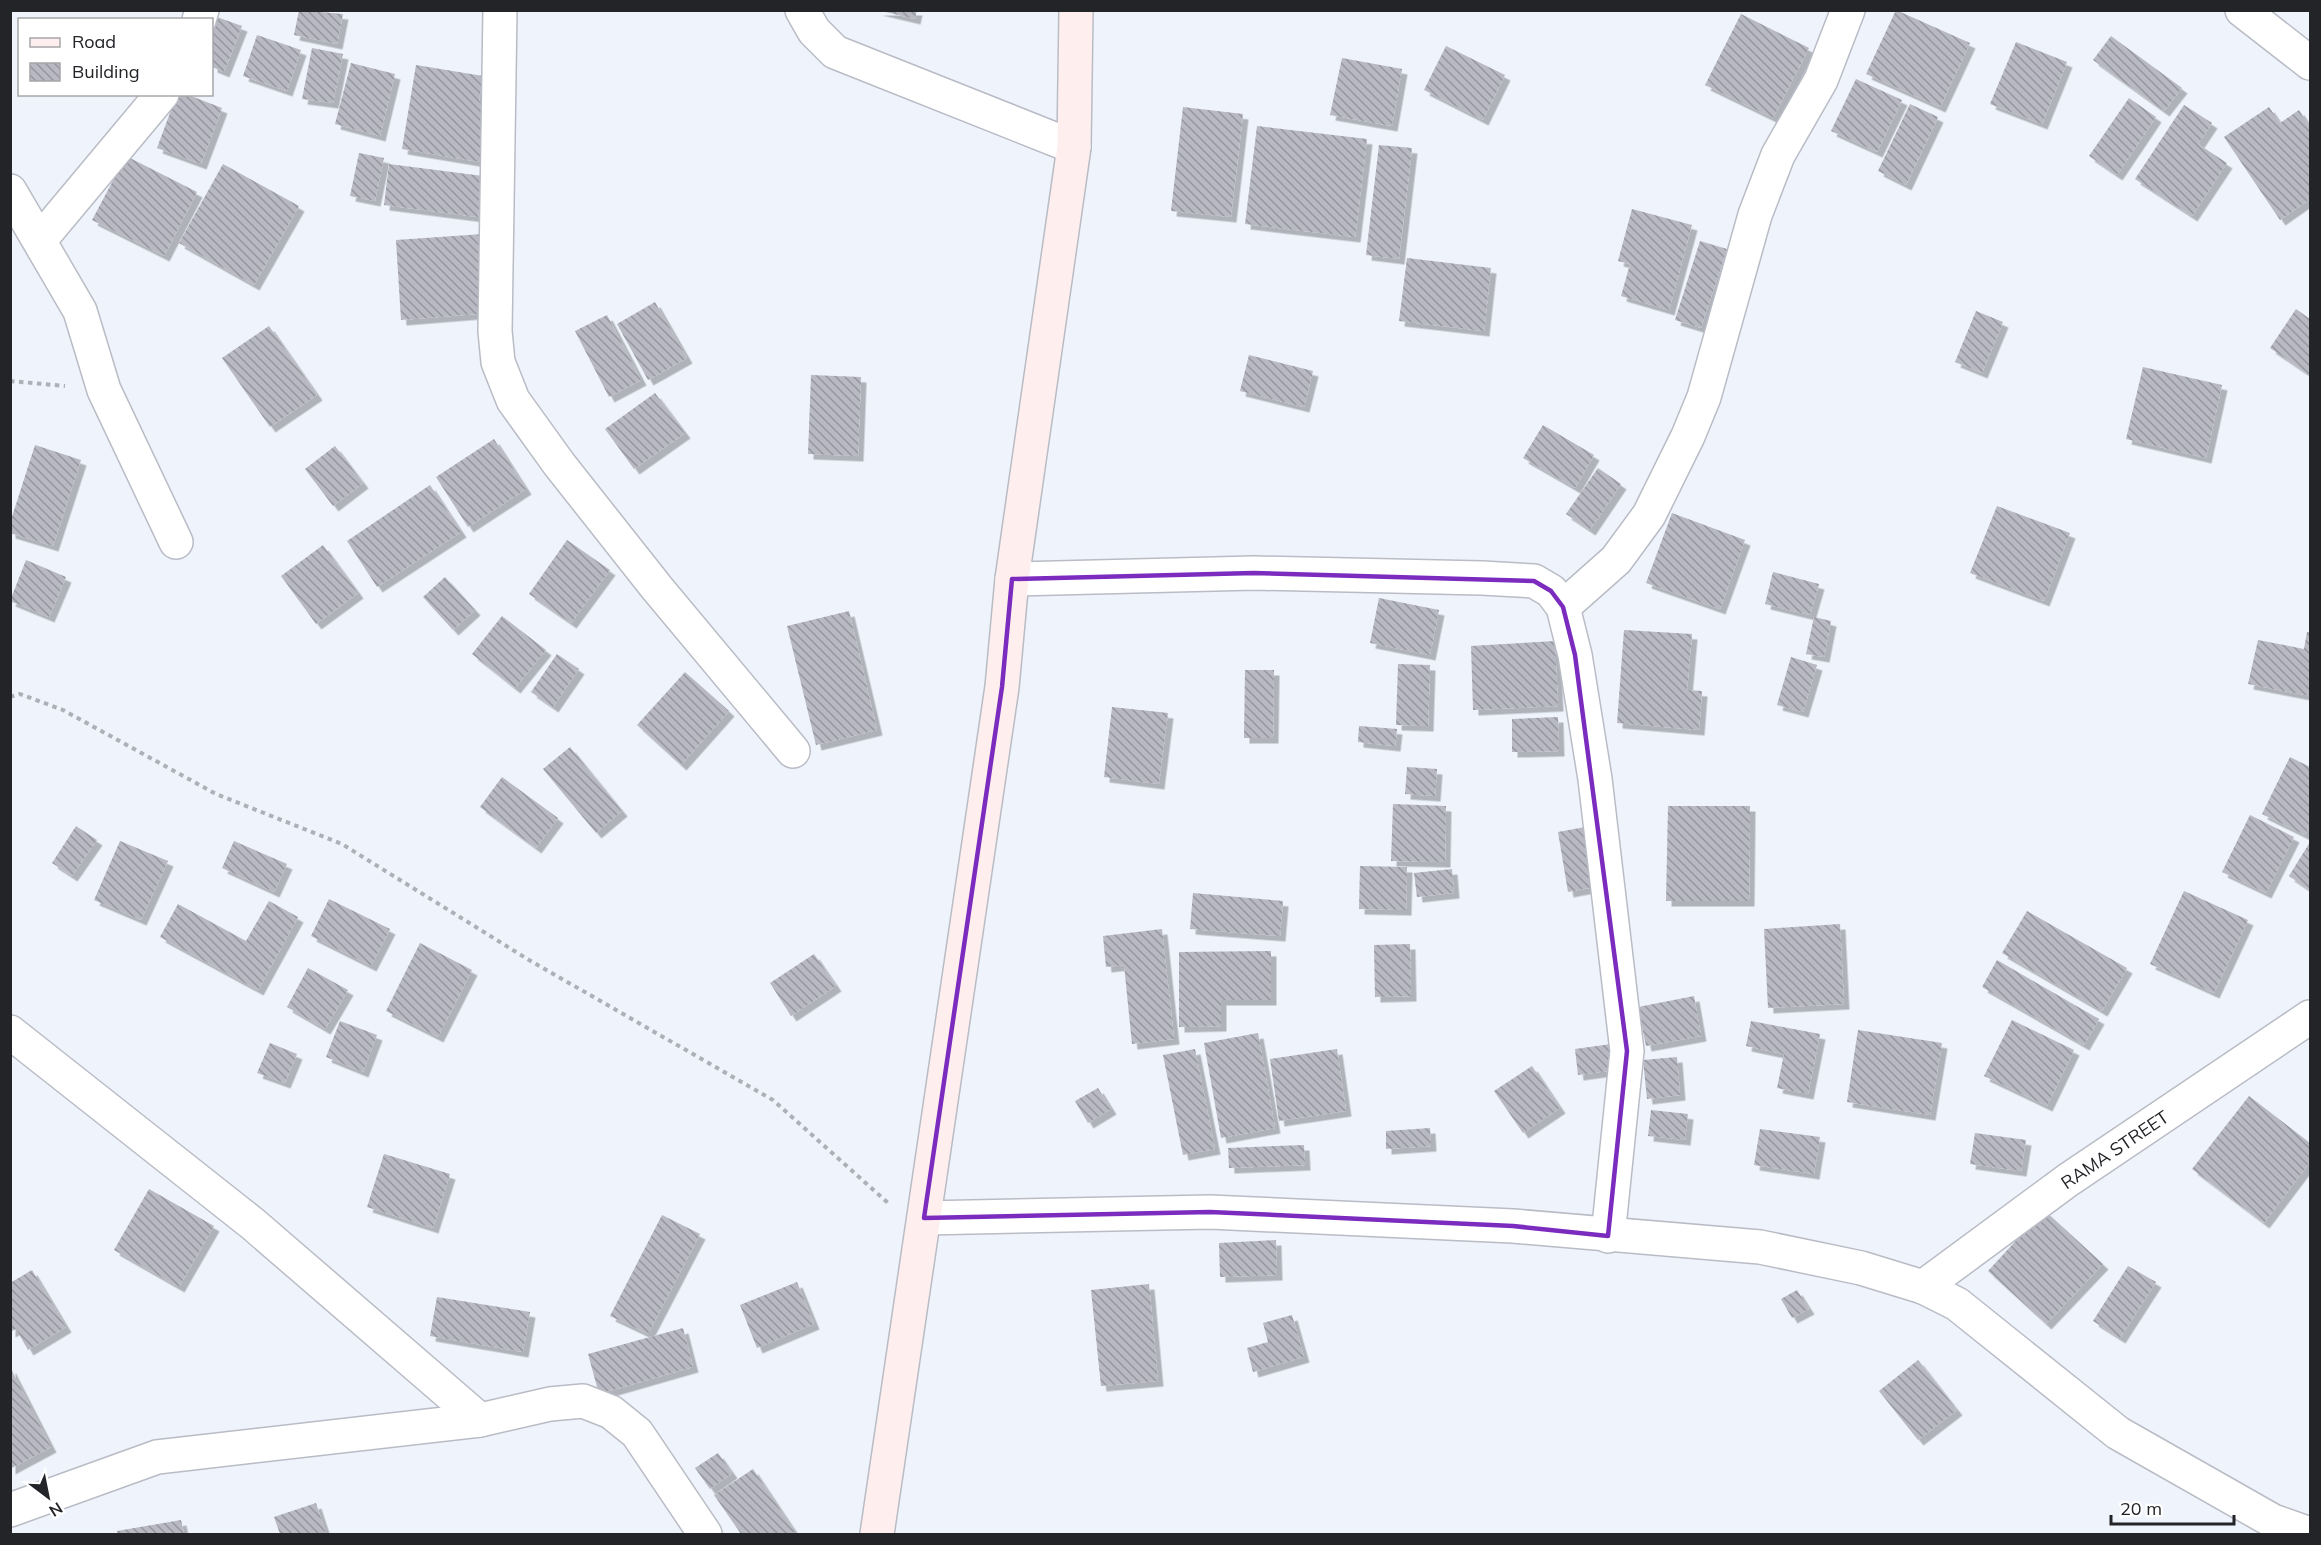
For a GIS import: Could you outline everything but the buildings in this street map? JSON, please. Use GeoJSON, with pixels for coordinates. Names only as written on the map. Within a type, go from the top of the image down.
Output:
{"type":"FeatureCollection","features":[{"type":"Feature","properties":{"kind":"main road"},"geometry":{"type":"LineString","coordinates":[[877,1534],[1002,687],[1012,579],[1074,147],[1076,10]]}},
{"type":"Feature","properties":{"kind":"street"},"geometry":{"type":"LineString","coordinates":[[500,10],[495,331],[498,362],[513,400],[559,464],[657,588],[793,751]]}},
{"type":"Feature","properties":{"kind":"street"},"geometry":{"type":"LineString","coordinates":[[802,10],[814,31],[835,52],[1074,147]]}},
{"type":"Feature","properties":{"kind":"street"},"geometry":{"type":"LineString","coordinates":[[1563,607],[1616,560],[1648,514],[1688,436],[1704,397],[1755,215],[1778,155],[1821,80],[1848,10]]}},
{"type":"Feature","properties":{"kind":"street"},"geometry":{"type":"LineString","coordinates":[[2242,10],[2310,63]]}},
{"type":"Feature","properties":{"kind":"street"},"geometry":{"type":"LineString","coordinates":[[40,240],[160,96]]}},
{"type":"Feature","properties":{"kind":"street"},"geometry":{"type":"LineString","coordinates":[[10,191],[80,310],[104,390],[176,542]]}},
{"type":"Feature","properties":{"kind":"street"},"geometry":{"type":"LineString","coordinates":[[1012,579],[1254,573],[1482,578],[1533,581],[1551,591],[1563,607],[1575,655],[1595,779],[1627,1051],[1608,1236]]}},
{"type":"Feature","properties":{"kind":"street","name":"RAMA STREET"},"geometry":{"type":"LineString","coordinates":[[1923,1287],[2068,1180],[2310,1017]]}},
{"type":"Feature","properties":{"kind":"street"},"geometry":{"type":"LineString","coordinates":[[10,1032],[252,1224],[480,1420]]}},
{"type":"Feature","properties":{"kind":"street"},"geometry":{"type":"LineString","coordinates":[[923,1226],[1210,1212],[1513,1226],[1608,1236],[1760,1247],[1861,1269],[1923,1287],[1957,1304],[2118,1433],[2273,1521],[2310,1534]]}},
{"type":"Feature","properties":{"kind":"street"},"geometry":{"type":"LineString","coordinates":[[10,1510],[157,1457],[480,1420],[550,1404],[583,1401],[610,1412],[637,1433],[705,1534]]}},
{"type":"Feature","properties":{"kind":"path"},"geometry":{"type":"LineString","coordinates":[[10,381],[104,390]]}},
{"type":"Feature","properties":{"kind":"path"},"geometry":{"type":"LineString","coordinates":[[10,697],[20,694],[63,710],[216,794],[342,844],[529,960],[773,1100],[923,1226]]}},
{"type":"Feature","properties":{"kind":"highlighted area"},"geometry":{"type":"Polygon","coordinates":[[[1254,573],[1482,578],[1534,581],[1551,591],[1563,607],[1575,655],[1627,1051],[1608,1236],[1513,1226],[1210,1212],[924,1218],[1002,687],[1012,579],[1254,573]]]}}]}
